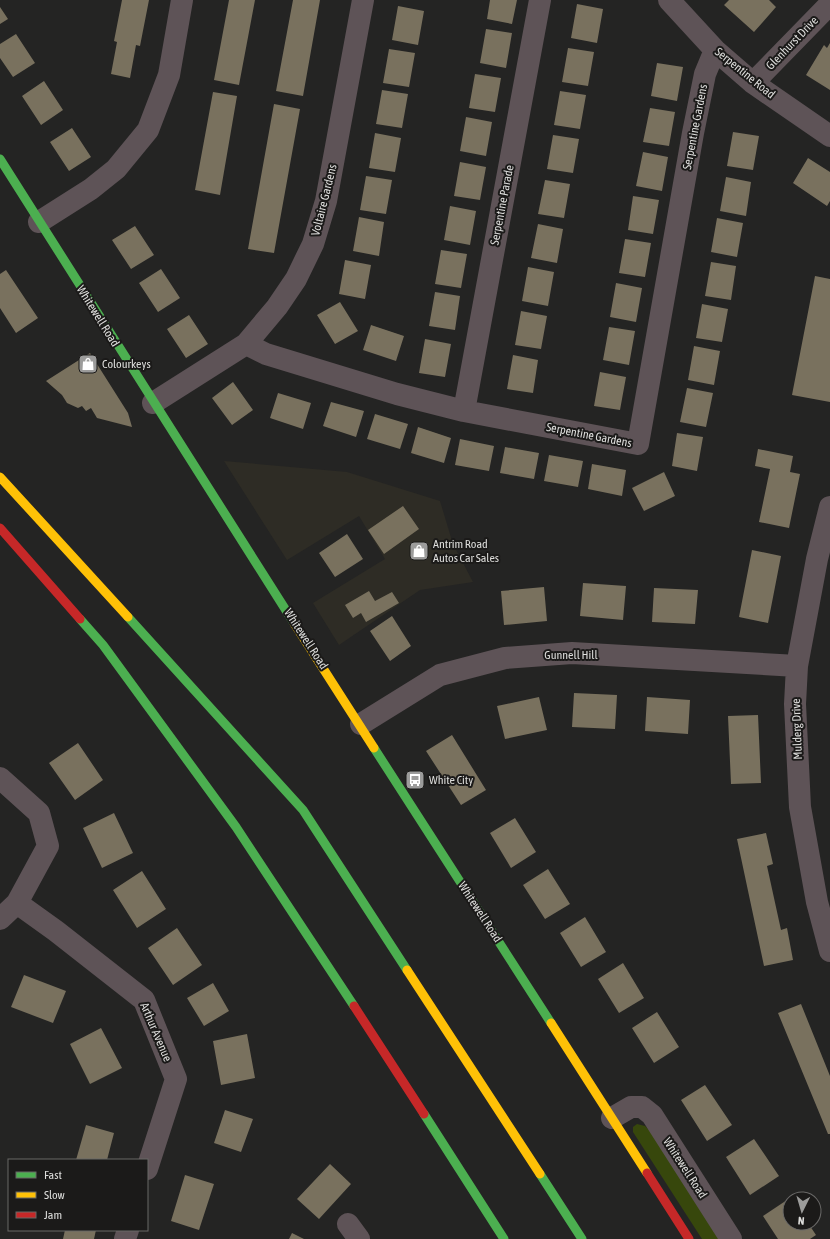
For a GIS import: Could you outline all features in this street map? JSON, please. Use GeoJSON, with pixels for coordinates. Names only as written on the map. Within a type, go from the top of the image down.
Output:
{"type":"FeatureCollection","features":[{"type":"Feature","properties":{"kind":"main road","name":"Whitewell Road"},"geometry":{"type":"LineString","coordinates":[[0,159],[153,403],[361,724],[689,1239]]}},
{"type":"Feature","properties":{"kind":"main road"},"geometry":{"type":"LineString","coordinates":[[0,477],[303,810],[582,1239]]}},
{"type":"Feature","properties":{"kind":"main road"},"geometry":{"type":"LineString","coordinates":[[0,528],[103,645],[236,827],[372,1033],[504,1239]]}},
{"type":"Feature","properties":{"kind":"street"},"geometry":{"type":"LineString","coordinates":[[39,222],[91,189],[116,169],[148,130],[169,75],[182,0]]}},
{"type":"Feature","properties":{"kind":"street","name":"Voltaire Gardens"},"geometry":{"type":"LineString","coordinates":[[153,403],[246,344],[277,307],[296,279],[313,244],[326,201],[363,0]]}},
{"type":"Feature","properties":{"kind":"street","name":"Serpentine Parade"},"geometry":{"type":"LineString","coordinates":[[464,411],[540,0]]}},
{"type":"Feature","properties":{"kind":"street","name":"Serpentine Road"},"geometry":{"type":"LineString","coordinates":[[669,0],[715,50],[753,83],[830,136]]}},
{"type":"Feature","properties":{"kind":"street","name":"Glenhurst Drive"},"geometry":{"type":"LineString","coordinates":[[753,83],[830,4]]}},
{"type":"Feature","properties":{"kind":"street","name":"Serpentine Gardens"},"geometry":{"type":"LineString","coordinates":[[246,344],[266,354],[397,394],[464,411],[638,444],[693,134],[705,74],[715,50]]}},
{"type":"Feature","properties":{"kind":"street","name":"Mulderg Drive"},"geometry":{"type":"LineString","coordinates":[[830,507],[797,666],[795,704],[800,807],[817,902],[830,951]]}},
{"type":"Feature","properties":{"kind":"street","name":"Gunnell Hill"},"geometry":{"type":"LineString","coordinates":[[361,724],[440,675],[505,658],[572,653],[797,666]]}},
{"type":"Feature","properties":{"kind":"street"},"geometry":{"type":"LineString","coordinates":[[0,778],[39,813],[48,846],[17,903],[0,919]]}},
{"type":"Feature","properties":{"kind":"street","name":"Arthur Avenue"},"geometry":{"type":"LineString","coordinates":[[17,903],[56,931],[144,1000],[176,1079],[148,1166]]}},
{"type":"Feature","properties":{"kind":"street","name":"Whitewell Road"},"geometry":{"type":"LineString","coordinates":[[612,1118],[631,1107],[642,1107],[652,1115],[731,1239]]}},
{"type":"Feature","properties":{"kind":"shaded area","name":"Antrim Road Autos Car Sales"},"geometry":{"type":"Polygon","coordinates":[[[224,461],[347,472],[440,501],[453,544],[473,582],[420,590],[339,645],[313,603],[385,559],[359,516],[287,560],[224,461]]]}},
{"type":"Feature","properties":{"kind":"green space"},"geometry":{"type":"Polygon","coordinates":[[[637,1124],[645,1126],[651,1132],[719,1239],[702,1239],[633,1132],[633,1127],[637,1124]]]}},
{"type":"Feature","properties":{"kind":"building"},"geometry":{"type":"Polygon","coordinates":[[[122,0],[149,0],[140,46],[136,45],[130,78],[111,74],[117,42],[114,41],[122,0]]]}},
{"type":"Feature","properties":{"kind":"building"},"geometry":{"type":"Polygon","coordinates":[[[229,0],[255,0],[239,85],[214,80],[229,0]]]}},
{"type":"Feature","properties":{"kind":"building"},"geometry":{"type":"Polygon","coordinates":[[[293,0],[320,0],[303,96],[276,91],[293,0]]]}},
{"type":"Feature","properties":{"kind":"building"},"geometry":{"type":"Polygon","coordinates":[[[490,0],[517,0],[512,24],[487,19],[490,0]]]}},
{"type":"Feature","properties":{"kind":"building"},"geometry":{"type":"Polygon","coordinates":[[[729,0],[769,0],[776,7],[754,32],[724,5],[729,0]]]}},
{"type":"Feature","properties":{"kind":"building"},"geometry":{"type":"Polygon","coordinates":[[[577,4],[603,9],[597,43],[571,38],[577,4]]]}},
{"type":"Feature","properties":{"kind":"building"},"geometry":{"type":"Polygon","coordinates":[[[398,6],[424,11],[418,45],[392,40],[398,6]]]}},
{"type":"Feature","properties":{"kind":"building"},"geometry":{"type":"Polygon","coordinates":[[[0,7],[8,19],[0,24],[0,7]]]}},
{"type":"Feature","properties":{"kind":"building"},"geometry":{"type":"Polygon","coordinates":[[[486,29],[512,33],[506,68],[480,63],[486,29]]]}},
{"type":"Feature","properties":{"kind":"building"},"geometry":{"type":"Polygon","coordinates":[[[16,34],[35,63],[13,77],[0,58],[0,44],[16,34]]]}},
{"type":"Feature","properties":{"kind":"building"},"geometry":{"type":"Polygon","coordinates":[[[830,43],[830,90],[806,75],[824,45],[827,48],[830,43]]]}},
{"type":"Feature","properties":{"kind":"building"},"geometry":{"type":"Polygon","coordinates":[[[568,48],[594,52],[588,86],[562,82],[568,48]]]}},
{"type":"Feature","properties":{"kind":"building"},"geometry":{"type":"Polygon","coordinates":[[[389,49],[415,53],[409,87],[383,83],[389,49]]]}},
{"type":"Feature","properties":{"kind":"building"},"geometry":{"type":"Polygon","coordinates":[[[657,63],[683,67],[677,101],[651,96],[657,63]]]}},
{"type":"Feature","properties":{"kind":"building"},"geometry":{"type":"Polygon","coordinates":[[[475,74],[501,78],[495,112],[469,108],[475,74]]]}},
{"type":"Feature","properties":{"kind":"building"},"geometry":{"type":"Polygon","coordinates":[[[44,81],[63,110],[41,125],[22,96],[44,81]]]}},
{"type":"Feature","properties":{"kind":"building"},"geometry":{"type":"Polygon","coordinates":[[[382,90],[408,94],[402,128],[376,124],[382,90]]]}},
{"type":"Feature","properties":{"kind":"building"},"geometry":{"type":"Polygon","coordinates":[[[560,91],[586,95],[580,129],[554,125],[560,91]]]}},
{"type":"Feature","properties":{"kind":"building"},"geometry":{"type":"Polygon","coordinates":[[[213,92],[237,96],[220,195],[195,190],[213,92]]]}},
{"type":"Feature","properties":{"kind":"building"},"geometry":{"type":"Polygon","coordinates":[[[274,104],[300,109],[274,253],[248,249],[274,104]]]}},
{"type":"Feature","properties":{"kind":"building"},"geometry":{"type":"Polygon","coordinates":[[[650,108],[675,112],[669,146],[643,142],[650,108]]]}},
{"type":"Feature","properties":{"kind":"building"},"geometry":{"type":"Polygon","coordinates":[[[466,117],[492,122],[486,156],[460,151],[466,117]]]}},
{"type":"Feature","properties":{"kind":"building"},"geometry":{"type":"Polygon","coordinates":[[[72,128],[91,157],[69,171],[50,142],[72,128]]]}},
{"type":"Feature","properties":{"kind":"building"},"geometry":{"type":"Polygon","coordinates":[[[733,132],[759,136],[753,170],[727,166],[733,132]]]}},
{"type":"Feature","properties":{"kind":"building"},"geometry":{"type":"Polygon","coordinates":[[[375,133],[401,138],[395,172],[369,168],[375,133]]]}},
{"type":"Feature","properties":{"kind":"building"},"geometry":{"type":"Polygon","coordinates":[[[553,135],[579,139],[573,173],[547,169],[553,135]]]}},
{"type":"Feature","properties":{"kind":"building"},"geometry":{"type":"Polygon","coordinates":[[[643,152],[668,157],[662,191],[636,186],[643,152]]]}},
{"type":"Feature","properties":{"kind":"building"},"geometry":{"type":"Polygon","coordinates":[[[808,158],[830,172],[830,201],[827,206],[793,183],[808,158]]]}},
{"type":"Feature","properties":{"kind":"building"},"geometry":{"type":"Polygon","coordinates":[[[460,162],[486,167],[480,200],[454,196],[460,162]]]}},
{"type":"Feature","properties":{"kind":"building"},"geometry":{"type":"Polygon","coordinates":[[[366,176],[392,180],[386,214],[360,210],[366,176]]]}},
{"type":"Feature","properties":{"kind":"building"},"geometry":{"type":"Polygon","coordinates":[[[726,177],[751,182],[746,216],[720,211],[726,177]]]}},
{"type":"Feature","properties":{"kind":"building"},"geometry":{"type":"Polygon","coordinates":[[[545,180],[570,184],[564,218],[538,214],[545,180]]]}},
{"type":"Feature","properties":{"kind":"building"},"geometry":{"type":"Polygon","coordinates":[[[633,196],[659,200],[653,234],[628,230],[633,196]]]}},
{"type":"Feature","properties":{"kind":"building"},"geometry":{"type":"Polygon","coordinates":[[[450,206],[476,211],[470,245],[444,240],[450,206]]]}},
{"type":"Feature","properties":{"kind":"building"},"geometry":{"type":"Polygon","coordinates":[[[359,217],[384,222],[379,256],[353,251],[359,217]]]}},
{"type":"Feature","properties":{"kind":"building"},"geometry":{"type":"Polygon","coordinates":[[[717,218],[743,223],[737,257],[711,252],[717,218]]]}},
{"type":"Feature","properties":{"kind":"building"},"geometry":{"type":"Polygon","coordinates":[[[538,224],[563,229],[557,263],[531,258],[538,224]]]}},
{"type":"Feature","properties":{"kind":"building"},"geometry":{"type":"Polygon","coordinates":[[[135,226],[154,255],[131,269],[112,240],[135,226]]]}},
{"type":"Feature","properties":{"kind":"building"},"geometry":{"type":"Polygon","coordinates":[[[625,239],[651,243],[645,277],[619,273],[625,239]]]}},
{"type":"Feature","properties":{"kind":"building"},"geometry":{"type":"Polygon","coordinates":[[[441,250],[467,254],[461,288],[435,284],[441,250]]]}},
{"type":"Feature","properties":{"kind":"building"},"geometry":{"type":"Polygon","coordinates":[[[345,260],[371,265],[365,299],[339,294],[345,260]]]}},
{"type":"Feature","properties":{"kind":"building"},"geometry":{"type":"Polygon","coordinates":[[[711,262],[736,266],[731,300],[705,296],[711,262]]]}},
{"type":"Feature","properties":{"kind":"building"},"geometry":{"type":"Polygon","coordinates":[[[528,267],[554,272],[548,306],[522,301],[528,267]]]}},
{"type":"Feature","properties":{"kind":"building"},"geometry":{"type":"Polygon","coordinates":[[[161,269],[180,298],[158,312],[139,283],[161,269]]]}},
{"type":"Feature","properties":{"kind":"building"},"geometry":{"type":"Polygon","coordinates":[[[6,270],[38,318],[16,333],[0,308],[0,274],[6,270]]]}},
{"type":"Feature","properties":{"kind":"building"},"geometry":{"type":"Polygon","coordinates":[[[815,276],[830,279],[830,402],[792,395],[815,276]]]}},
{"type":"Feature","properties":{"kind":"building"},"geometry":{"type":"Polygon","coordinates":[[[616,283],[642,288],[636,322],[610,317],[616,283]]]}},
{"type":"Feature","properties":{"kind":"building"},"geometry":{"type":"Polygon","coordinates":[[[435,292],[460,296],[455,330],[429,326],[435,292]]]}},
{"type":"Feature","properties":{"kind":"building"},"geometry":{"type":"Polygon","coordinates":[[[340,302],[358,331],[335,344],[317,315],[340,302]]]}},
{"type":"Feature","properties":{"kind":"building"},"geometry":{"type":"Polygon","coordinates":[[[702,304],[728,309],[722,342],[696,338],[702,304]]]}},
{"type":"Feature","properties":{"kind":"building"},"geometry":{"type":"Polygon","coordinates":[[[521,311],[547,316],[541,349],[515,345],[521,311]]]}},
{"type":"Feature","properties":{"kind":"building"},"geometry":{"type":"Polygon","coordinates":[[[189,315],[208,344],[186,358],[167,329],[189,315]]]}},
{"type":"Feature","properties":{"kind":"building"},"geometry":{"type":"Polygon","coordinates":[[[371,325],[404,336],[396,361],[363,350],[371,325]]]}},
{"type":"Feature","properties":{"kind":"building"},"geometry":{"type":"Polygon","coordinates":[[[609,327],[635,331],[629,365],[603,360],[609,327]]]}},
{"type":"Feature","properties":{"kind":"building"},"geometry":{"type":"Polygon","coordinates":[[[425,339],[451,344],[445,377],[419,373],[425,339]]]}},
{"type":"Feature","properties":{"kind":"building"},"geometry":{"type":"Polygon","coordinates":[[[694,346],[720,351],[714,385],[688,380],[694,346]]]}},
{"type":"Feature","properties":{"kind":"building"},"geometry":{"type":"Polygon","coordinates":[[[90,353],[128,413],[132,427],[97,418],[91,408],[86,411],[82,406],[78,408],[67,403],[62,395],[46,381],[90,353]]]}},
{"type":"Feature","properties":{"kind":"building"},"geometry":{"type":"Polygon","coordinates":[[[513,355],[538,360],[533,393],[507,389],[513,355]]]}},
{"type":"Feature","properties":{"kind":"building"},"geometry":{"type":"Polygon","coordinates":[[[600,372],[626,377],[620,410],[594,406],[600,372]]]}},
{"type":"Feature","properties":{"kind":"building"},"geometry":{"type":"Polygon","coordinates":[[[233,382],[253,410],[232,425],[212,398],[233,382]]]}},
{"type":"Feature","properties":{"kind":"building"},"geometry":{"type":"Polygon","coordinates":[[[687,388],[713,393],[706,427],[680,422],[687,388]]]}},
{"type":"Feature","properties":{"kind":"building"},"geometry":{"type":"Polygon","coordinates":[[[278,393],[311,403],[303,429],[270,418],[278,393]]]}},
{"type":"Feature","properties":{"kind":"building"},"geometry":{"type":"Polygon","coordinates":[[[331,402],[364,411],[356,437],[323,426],[331,402]]]}},
{"type":"Feature","properties":{"kind":"building"},"geometry":{"type":"Polygon","coordinates":[[[375,414],[408,424],[400,449],[367,439],[375,414]]]}},
{"type":"Feature","properties":{"kind":"building"},"geometry":{"type":"Polygon","coordinates":[[[418,427],[451,438],[444,463],[411,453],[418,427]]]}},
{"type":"Feature","properties":{"kind":"building"},"geometry":{"type":"Polygon","coordinates":[[[677,433],[703,437],[697,471],[672,466],[677,433]]]}},
{"type":"Feature","properties":{"kind":"building"},"geometry":{"type":"Polygon","coordinates":[[[460,439],[494,446],[489,471],[455,465],[460,439]]]}},
{"type":"Feature","properties":{"kind":"building"},"geometry":{"type":"Polygon","coordinates":[[[505,447],[539,453],[534,479],[500,473],[505,447]]]}},
{"type":"Feature","properties":{"kind":"building"},"geometry":{"type":"Polygon","coordinates":[[[758,449],[793,456],[790,472],[800,474],[789,528],[759,522],[770,469],[755,466],[758,449]]]}},
{"type":"Feature","properties":{"kind":"building"},"geometry":{"type":"Polygon","coordinates":[[[549,455],[583,461],[578,487],[544,481],[549,455]]]}},
{"type":"Feature","properties":{"kind":"building"},"geometry":{"type":"Polygon","coordinates":[[[592,464],[626,470],[622,496],[588,489],[592,464]]]}},
{"type":"Feature","properties":{"kind":"building"},"geometry":{"type":"Polygon","coordinates":[[[664,472],[675,496],[644,511],[632,488],[664,472]]]}},
{"type":"Feature","properties":{"kind":"building"},"geometry":{"type":"Polygon","coordinates":[[[403,506],[419,529],[384,554],[368,530],[403,506]]]}},
{"type":"Feature","properties":{"kind":"building"},"geometry":{"type":"Polygon","coordinates":[[[347,534],[363,559],[335,577],[319,553],[347,534]]]}},
{"type":"Feature","properties":{"kind":"building"},"geometry":{"type":"Polygon","coordinates":[[[752,550],[781,556],[768,623],[739,617],[752,550]]]}},
{"type":"Feature","properties":{"kind":"building"},"geometry":{"type":"Polygon","coordinates":[[[583,583],[626,586],[623,620],[580,616],[583,583]]]}},
{"type":"Feature","properties":{"kind":"building"},"geometry":{"type":"Polygon","coordinates":[[[544,587],[547,621],[504,625],[501,591],[544,587]]]}},
{"type":"Feature","properties":{"kind":"building"},"geometry":{"type":"Polygon","coordinates":[[[654,588],[698,590],[695,624],[652,622],[654,588]]]}},
{"type":"Feature","properties":{"kind":"building"},"geometry":{"type":"Polygon","coordinates":[[[369,591],[375,601],[392,592],[399,603],[366,622],[361,613],[353,618],[345,605],[369,591]]]}},
{"type":"Feature","properties":{"kind":"building"},"geometry":{"type":"Polygon","coordinates":[[[392,616],[411,646],[390,661],[370,631],[392,616]]]}},
{"type":"Feature","properties":{"kind":"building"},"geometry":{"type":"Polygon","coordinates":[[[574,693],[617,695],[615,729],[572,727],[574,693]]]}},
{"type":"Feature","properties":{"kind":"building"},"geometry":{"type":"Polygon","coordinates":[[[539,697],[547,730],[505,739],[497,706],[539,697]]]}},
{"type":"Feature","properties":{"kind":"building"},"geometry":{"type":"Polygon","coordinates":[[[647,697],[690,700],[688,734],[645,731],[647,697]]]}},
{"type":"Feature","properties":{"kind":"building"},"geometry":{"type":"Polygon","coordinates":[[[758,715],[761,783],[731,784],[728,716],[758,715]]]}},
{"type":"Feature","properties":{"kind":"building"},"geometry":{"type":"Polygon","coordinates":[[[452,735],[486,790],[461,805],[426,751],[452,735]]]}},
{"type":"Feature","properties":{"kind":"building"},"geometry":{"type":"Polygon","coordinates":[[[78,743],[103,780],[75,800],[49,763],[78,743]]]}},
{"type":"Feature","properties":{"kind":"building"},"geometry":{"type":"Polygon","coordinates":[[[114,813],[133,853],[102,868],[83,828],[114,813]]]}},
{"type":"Feature","properties":{"kind":"building"},"geometry":{"type":"Polygon","coordinates":[[[515,818],[536,852],[511,868],[490,833],[515,818]]]}},
{"type":"Feature","properties":{"kind":"building"},"geometry":{"type":"Polygon","coordinates":[[[766,833],[773,864],[767,866],[781,930],[787,928],[793,960],[764,966],[737,839],[766,833]]]}},
{"type":"Feature","properties":{"kind":"building"},"geometry":{"type":"Polygon","coordinates":[[[548,869],[570,904],[545,919],[523,885],[548,869]]]}},
{"type":"Feature","properties":{"kind":"building"},"geometry":{"type":"Polygon","coordinates":[[[142,871],[166,909],[137,928],[113,890],[142,871]]]}},
{"type":"Feature","properties":{"kind":"building"},"geometry":{"type":"Polygon","coordinates":[[[585,917],[606,952],[581,967],[560,933],[585,917]]]}},
{"type":"Feature","properties":{"kind":"building"},"geometry":{"type":"Polygon","coordinates":[[[177,928],[202,965],[173,985],[148,948],[177,928]]]}},
{"type":"Feature","properties":{"kind":"building"},"geometry":{"type":"Polygon","coordinates":[[[623,963],[644,998],[619,1013],[598,979],[623,963]]]}},
{"type":"Feature","properties":{"kind":"building"},"geometry":{"type":"Polygon","coordinates":[[[24,975],[66,991],[53,1023],[11,1007],[24,975]]]}},
{"type":"Feature","properties":{"kind":"building"},"geometry":{"type":"Polygon","coordinates":[[[213,983],[229,1011],[204,1026],[187,998],[213,983]]]}},
{"type":"Feature","properties":{"kind":"building"},"geometry":{"type":"Polygon","coordinates":[[[801,1004],[830,1076],[830,1134],[828,1134],[778,1013],[801,1004]]]}},
{"type":"Feature","properties":{"kind":"building"},"geometry":{"type":"Polygon","coordinates":[[[657,1012],[679,1047],[654,1063],[632,1028],[657,1012]]]}},
{"type":"Feature","properties":{"kind":"building"},"geometry":{"type":"Polygon","coordinates":[[[101,1028],[122,1068],[90,1084],[70,1044],[101,1028]]]}},
{"type":"Feature","properties":{"kind":"building"},"geometry":{"type":"Polygon","coordinates":[[[247,1034],[255,1078],[221,1085],[213,1041],[247,1034]]]}},
{"type":"Feature","properties":{"kind":"building"},"geometry":{"type":"Polygon","coordinates":[[[705,1085],[732,1125],[707,1141],[681,1100],[705,1085]]]}},
{"type":"Feature","properties":{"kind":"building"},"geometry":{"type":"Polygon","coordinates":[[[225,1110],[253,1119],[241,1152],[214,1143],[225,1110]]]}},
{"type":"Feature","properties":{"kind":"building"},"geometry":{"type":"Polygon","coordinates":[[[86,1125],[114,1133],[107,1159],[76,1159],[86,1125]]]}},
{"type":"Feature","properties":{"kind":"building"},"geometry":{"type":"Polygon","coordinates":[[[754,1139],[779,1176],[750,1195],[726,1157],[754,1139]]]}},
{"type":"Feature","properties":{"kind":"building"},"geometry":{"type":"Polygon","coordinates":[[[330,1164],[351,1184],[319,1219],[297,1199],[330,1164]]]}},
{"type":"Feature","properties":{"kind":"building"},"geometry":{"type":"Polygon","coordinates":[[[185,1175],[214,1184],[199,1230],[171,1221],[185,1175]]]}},
{"type":"Feature","properties":{"kind":"building"},"geometry":{"type":"Polygon","coordinates":[[[782,1203],[782,1231],[813,1231],[816,1235],[810,1239],[778,1239],[763,1216],[782,1203]]]}},
{"type":"Feature","properties":{"kind":"building"},"geometry":{"type":"Polygon","coordinates":[[[65,1231],[96,1231],[94,1239],[63,1239],[65,1231]]]}},
{"type":"Feature","properties":{"kind":"building"},"geometry":{"type":"Polygon","coordinates":[[[292,1233],[304,1239],[289,1239],[292,1233]]]}},
{"type":"Feature","properties":{"kind":"traffic: fast"},"geometry":{"type":"LineString","coordinates":[[0,159],[294,623]]}},
{"type":"Feature","properties":{"kind":"traffic: fast"},"geometry":{"type":"LineString","coordinates":[[128,617],[303,810],[407,970]]}},
{"type":"Feature","properties":{"kind":"traffic: fast"},"geometry":{"type":"LineString","coordinates":[[80,619],[103,645],[236,827],[354,1006]]}},
{"type":"Feature","properties":{"kind":"traffic: fast"},"geometry":{"type":"LineString","coordinates":[[374,748],[551,1023]]}},
{"type":"Feature","properties":{"kind":"traffic: fast"},"geometry":{"type":"LineString","coordinates":[[424,1114],[504,1239]]}},
{"type":"Feature","properties":{"kind":"traffic: fast"},"geometry":{"type":"LineString","coordinates":[[540,1174],[582,1239]]}},
{"type":"Feature","properties":{"kind":"traffic: slow"},"geometry":{"type":"LineString","coordinates":[[0,477],[128,617]]}},
{"type":"Feature","properties":{"kind":"traffic: slow"},"geometry":{"type":"LineString","coordinates":[[294,623],[374,748]]}},
{"type":"Feature","properties":{"kind":"traffic: slow"},"geometry":{"type":"LineString","coordinates":[[407,970],[540,1174]]}},
{"type":"Feature","properties":{"kind":"traffic: slow"},"geometry":{"type":"LineString","coordinates":[[551,1023],[647,1173]]}},
{"type":"Feature","properties":{"kind":"traffic: jam"},"geometry":{"type":"LineString","coordinates":[[0,528],[80,619]]}},
{"type":"Feature","properties":{"kind":"traffic: jam"},"geometry":{"type":"LineString","coordinates":[[354,1006],[424,1114]]}},
{"type":"Feature","properties":{"kind":"traffic: jam"},"geometry":{"type":"LineString","coordinates":[[647,1173],[689,1239]]}},
{"type":"Feature","properties":{"kind":"place","name":"Colourkeys"},"geometry":{"type":"Point","coordinates":[88,364]}},
{"type":"Feature","properties":{"kind":"place","name":"Antrim Road Autos Car Sales"},"geometry":{"type":"Point","coordinates":[419,551]}},
{"type":"Feature","properties":{"kind":"place","name":"White City"},"geometry":{"type":"Point","coordinates":[415,780]}}]}
